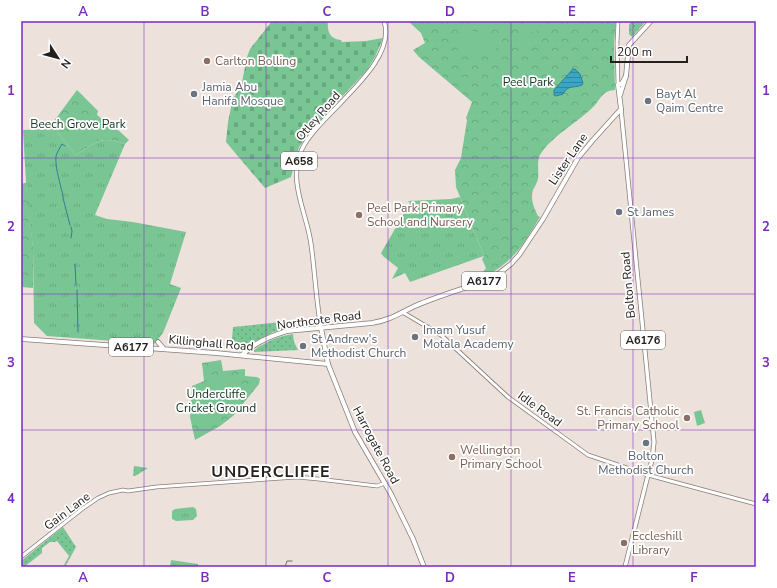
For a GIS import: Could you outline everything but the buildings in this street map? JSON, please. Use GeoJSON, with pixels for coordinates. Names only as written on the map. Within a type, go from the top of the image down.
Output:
{"type":"FeatureCollection","features":[{"type":"Feature","properties":{"kind":"highway","name":"A6177"},"geometry":{"type":"LineString","coordinates":[[619,98],[626,76],[629,45],[651,21]]}},
{"type":"Feature","properties":{"kind":"highway"},"geometry":{"type":"LineString","coordinates":[[618,85],[622,83],[626,76]]}},
{"type":"Feature","properties":{"kind":"highway","name":"Bolton Road"},"geometry":{"type":"LineString","coordinates":[[618,85],[621,109]]}},
{"type":"Feature","properties":{"kind":"highway","name":"Lister Lane"},"geometry":{"type":"LineString","coordinates":[[615,116],[619,98]]}},
{"type":"Feature","properties":{"kind":"highway","name":"Lister Lane"},"geometry":{"type":"LineString","coordinates":[[404,312],[487,280],[511,264],[519,255],[543,219],[578,158],[592,140],[621,109]]}},
{"type":"Feature","properties":{"kind":"highway","name":"Northcote Road"},"geometry":{"type":"LineString","coordinates":[[242,355],[260,342],[274,335],[287,331],[372,323],[385,320],[404,312]]}},
{"type":"Feature","properties":{"kind":"highway","name":"Harrogate Road"},"geometry":{"type":"LineString","coordinates":[[321,328],[328,364],[355,432],[385,483],[408,528],[424,567]]}},
{"type":"Feature","properties":{"kind":"highway","name":"Killinghall Road"},"geometry":{"type":"LineString","coordinates":[[21,339],[242,355],[328,364]]}},
{"type":"Feature","properties":{"kind":"highway"},"geometry":{"type":"LineString","coordinates":[[158,342],[165,350]]}},
{"type":"Feature","properties":{"kind":"main road","name":"Otley Road"},"geometry":{"type":"LineString","coordinates":[[321,328],[317,308],[311,241],[298,193],[296,178],[299,159],[301,150],[307,139],[352,92],[374,62],[380,52],[386,34],[384,21]]}},
{"type":"Feature","properties":{"kind":"main road","name":"Bolton Road"},"geometry":{"type":"LineString","coordinates":[[621,109],[654,442],[652,460],[625,567]]}},
{"type":"Feature","properties":{"kind":"main road"},"geometry":{"type":"LineString","coordinates":[[615,116],[622,120]]}},
{"type":"Feature","properties":{"kind":"street","name":"Bolton Road"},"geometry":{"type":"LineString","coordinates":[[618,21],[618,85]]}},
{"type":"Feature","properties":{"kind":"street","name":"Idle Road"},"geometry":{"type":"LineString","coordinates":[[404,312],[441,335],[508,397],[588,455],[648,475],[756,504]]}},
{"type":"Feature","properties":{"kind":"street","name":"Gain Lane"},"geometry":{"type":"LineString","coordinates":[[21,557],[98,498],[123,490],[128,491],[156,487],[297,477],[318,478],[377,486],[385,483]]}},
{"type":"Feature","properties":{"kind":"green space"},"geometry":{"type":"Polygon","coordinates":[[[272,21],[328,21],[330,34],[342,42],[366,41],[383,38],[375,57],[367,70],[313,128],[299,147],[291,177],[265,188],[226,142],[232,103],[241,87],[250,49],[272,21]]]}},
{"type":"Feature","properties":{"kind":"green space","name":"Peel Park"},"geometry":{"type":"Polygon","coordinates":[[[408,21],[616,21],[614,43],[615,90],[603,94],[594,107],[555,138],[543,151],[539,157],[538,179],[533,190],[532,197],[535,210],[540,217],[523,244],[511,258],[485,277],[483,272],[486,268],[482,259],[484,256],[456,187],[455,170],[461,158],[467,120],[466,118],[472,102],[419,57],[413,50],[425,43],[421,33],[408,21]]]}},
{"type":"Feature","properties":{"kind":"green space"},"geometry":{"type":"Polygon","coordinates":[[[479,21],[513,21],[512,29],[478,25],[479,21]]]}},
{"type":"Feature","properties":{"kind":"green space"},"geometry":{"type":"Polygon","coordinates":[[[527,21],[540,21],[543,23],[535,34],[523,26],[527,21]]]}},
{"type":"Feature","properties":{"kind":"green space"},"geometry":{"type":"Polygon","coordinates":[[[631,21],[646,21],[632,37],[629,34],[629,25],[631,21]]]}},
{"type":"Feature","properties":{"kind":"green space"},"geometry":{"type":"Polygon","coordinates":[[[522,27],[534,35],[527,45],[516,37],[522,27]]]}},
{"type":"Feature","properties":{"kind":"green space"},"geometry":{"type":"Polygon","coordinates":[[[460,29],[498,35],[495,56],[457,50],[460,29]]]}},
{"type":"Feature","properties":{"kind":"green space","name":"Beech Grove Park"},"geometry":{"type":"Polygon","coordinates":[[[77,90],[98,111],[97,115],[102,119],[104,117],[129,140],[125,144],[110,140],[99,141],[76,155],[55,129],[48,129],[77,90]]]}},
{"type":"Feature","properties":{"kind":"green space"},"geometry":{"type":"Polygon","coordinates":[[[89,125],[99,138],[76,153],[67,141],[89,125]]]}},
{"type":"Feature","properties":{"kind":"green space"},"geometry":{"type":"Polygon","coordinates":[[[106,126],[110,131],[102,137],[98,132],[106,126]]]}},
{"type":"Feature","properties":{"kind":"green space"},"geometry":{"type":"Polygon","coordinates":[[[55,129],[76,155],[99,141],[110,140],[125,144],[95,215],[107,219],[133,222],[186,232],[170,284],[181,288],[163,333],[154,344],[47,336],[34,323],[33,248],[27,200],[23,130],[55,129]]]}},
{"type":"Feature","properties":{"kind":"green space"},"geometry":{"type":"Polygon","coordinates":[[[26,183],[33,248],[33,288],[21,287],[21,184],[26,183]]]}},
{"type":"Feature","properties":{"kind":"green space"},"geometry":{"type":"Polygon","coordinates":[[[460,197],[484,256],[410,282],[405,273],[392,279],[398,268],[381,253],[410,203],[408,201],[451,199],[460,197]]]}},
{"type":"Feature","properties":{"kind":"green space"},"geometry":{"type":"Polygon","coordinates":[[[292,321],[293,327],[273,332],[245,347],[231,350],[233,327],[292,321]]]}},
{"type":"Feature","properties":{"kind":"green space"},"geometry":{"type":"Polygon","coordinates":[[[293,334],[294,342],[298,350],[253,352],[272,340],[293,334]]]}},
{"type":"Feature","properties":{"kind":"green space","name":"Undercliffe Cricket Ground"},"geometry":{"type":"Polygon","coordinates":[[[221,360],[223,371],[245,369],[245,376],[257,377],[260,379],[259,384],[233,416],[220,426],[195,440],[190,417],[192,386],[204,381],[202,363],[221,360]]]}},
{"type":"Feature","properties":{"kind":"green space"},"geometry":{"type":"Polygon","coordinates":[[[220,377],[232,385],[234,397],[233,407],[219,420],[199,419],[191,413],[193,390],[212,378],[220,377]]]}},
{"type":"Feature","properties":{"kind":"green space"},"geometry":{"type":"Polygon","coordinates":[[[701,410],[705,423],[697,426],[694,412],[701,410]]]}},
{"type":"Feature","properties":{"kind":"green space"},"geometry":{"type":"Polygon","coordinates":[[[134,466],[148,468],[133,476],[134,466]]]}},
{"type":"Feature","properties":{"kind":"green space"},"geometry":{"type":"Polygon","coordinates":[[[193,507],[196,509],[197,516],[193,520],[176,521],[172,519],[172,511],[175,509],[193,507]]]}},
{"type":"Feature","properties":{"kind":"green space"},"geometry":{"type":"Polygon","coordinates":[[[63,527],[76,547],[65,567],[63,567],[69,556],[57,541],[50,542],[42,548],[42,553],[24,567],[21,567],[21,561],[63,527]]]}},
{"type":"Feature","properties":{"kind":"green space"},"geometry":{"type":"Polygon","coordinates":[[[171,560],[198,564],[198,567],[170,567],[171,560]]]}},
{"type":"Feature","properties":{"kind":"water"},"geometry":{"type":"Polygon","coordinates":[[[573,69],[580,74],[583,83],[582,85],[569,88],[563,94],[556,96],[554,95],[554,90],[573,69]]]}},
{"type":"Feature","properties":{"kind":"waterway"},"geometry":{"type":"LineString","coordinates":[[65,146],[62,144],[56,156],[56,164],[70,225]]}},
{"type":"Feature","properties":{"kind":"waterway"},"geometry":{"type":"LineString","coordinates":[[71,227],[71,238]]}},
{"type":"Feature","properties":{"kind":"waterway"},"geometry":{"type":"LineString","coordinates":[[75,264],[76,285]]}},
{"type":"Feature","properties":{"kind":"waterway"},"geometry":{"type":"LineString","coordinates":[[77,290],[78,332]]}},
{"type":"Feature","properties":{"kind":"tram line"},"geometry":{"type":"LineString","coordinates":[[285,567],[287,561],[292,561]]}},
{"type":"Feature","properties":{"kind":"place","name":"Carlton Bolling"},"geometry":{"type":"Point","coordinates":[207,61]}},
{"type":"Feature","properties":{"kind":"place","name":"Jamia Abu Hanifa Mosque"},"geometry":{"type":"Point","coordinates":[194,94]}},
{"type":"Feature","properties":{"kind":"place","name":"Bayt Al Qaim Centre"},"geometry":{"type":"Point","coordinates":[648,101]}},
{"type":"Feature","properties":{"kind":"place","name":"St James"},"geometry":{"type":"Point","coordinates":[619,212]}},
{"type":"Feature","properties":{"kind":"place","name":"Peel Park Primary School and Nursery"},"geometry":{"type":"Point","coordinates":[359,215]}},
{"type":"Feature","properties":{"kind":"place","name":"Imam Yusuf Motala Academy"},"geometry":{"type":"Point","coordinates":[415,337]}},
{"type":"Feature","properties":{"kind":"place","name":"St Andrew's Methodist Church"},"geometry":{"type":"Point","coordinates":[303,346]}},
{"type":"Feature","properties":{"kind":"place","name":"St. Francis Catholic Primary School"},"geometry":{"type":"Point","coordinates":[687,418]}},
{"type":"Feature","properties":{"kind":"place","name":"Bolton Methodist Church"},"geometry":{"type":"Point","coordinates":[646,443]}},
{"type":"Feature","properties":{"kind":"place","name":"Wellington Primary School"},"geometry":{"type":"Point","coordinates":[452,457]}},
{"type":"Feature","properties":{"kind":"place","name":"Eccleshill Library"},"geometry":{"type":"Point","coordinates":[624,543]}},
{"type":"Feature","properties":{"kind":"district","name":"UNDERCLIFFE"},"geometry":{"type":"Point","coordinates":[271,471]}}]}
